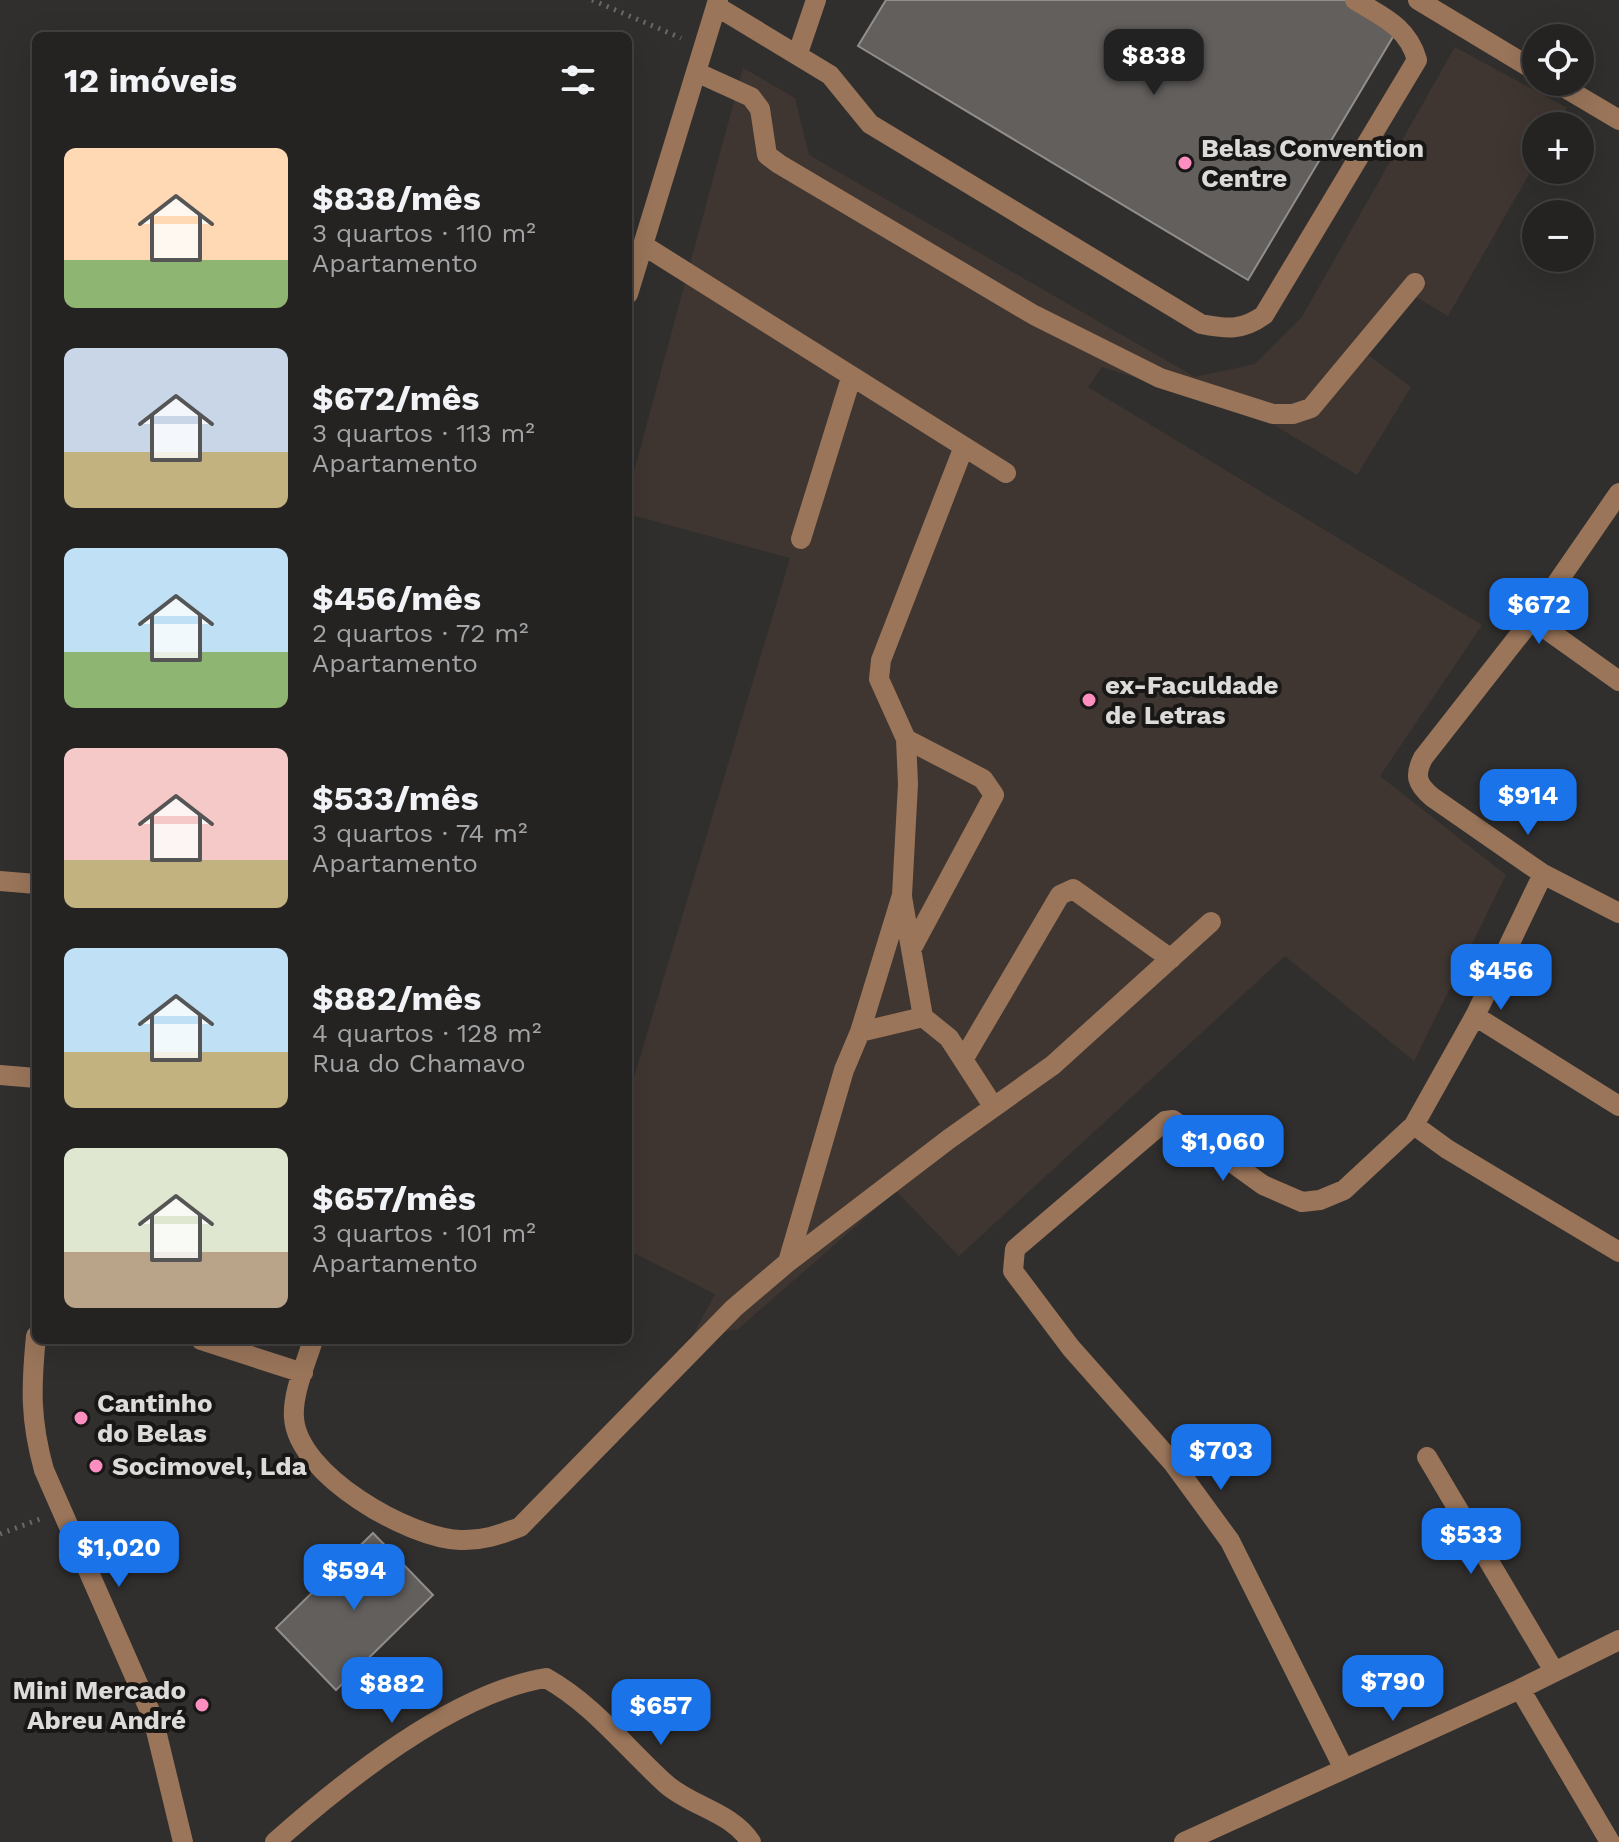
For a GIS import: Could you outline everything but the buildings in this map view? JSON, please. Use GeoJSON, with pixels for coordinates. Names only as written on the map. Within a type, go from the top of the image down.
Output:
{"type":"FeatureCollection","features":[{"type":"Feature","properties":{"kind":"street"},"geometry":{"type":"LineString","coordinates":[[798,53],[816,0]]}},
{"type":"Feature","properties":{"kind":"street"},"geometry":{"type":"LineString","coordinates":[[632,281],[717,3],[830,75],[870,124],[1201,324],[1226,329],[1247,327],[1264,315],[1417,60],[1412,39],[1397,25],[1355,0]]}},
{"type":"Feature","properties":{"kind":"street"},"geometry":{"type":"LineString","coordinates":[[1418,0],[1522,63]]}},
{"type":"Feature","properties":{"kind":"street"},"geometry":{"type":"LineString","coordinates":[[696,72],[751,97],[760,109],[767,155],[779,164],[1034,315],[1182,387],[1273,414],[1293,414],[1311,408],[1415,283]]}},
{"type":"Feature","properties":{"kind":"street"},"geometry":{"type":"LineString","coordinates":[[1579,96],[1619,120]]}},
{"type":"Feature","properties":{"kind":"street"},"geometry":{"type":"LineString","coordinates":[[643,245],[963,449],[1006,473]]}},
{"type":"Feature","properties":{"kind":"street"},"geometry":{"type":"LineString","coordinates":[[801,539],[851,378]]}},
{"type":"Feature","properties":{"kind":"street"},"geometry":{"type":"LineString","coordinates":[[788,1262],[844,1070],[860,1032],[902,895],[908,784],[906,739],[879,679],[881,660],[963,449]]}},
{"type":"Feature","properties":{"kind":"street"},"geometry":{"type":"LineString","coordinates":[[1618,499],[1532,619],[1423,758],[1416,773],[1419,786],[1432,797],[1543,874],[1619,913]]}},
{"type":"Feature","properties":{"kind":"street"},"geometry":{"type":"LineString","coordinates":[[1532,619],[1619,681]]}},
{"type":"Feature","properties":{"kind":"street"},"geometry":{"type":"LineString","coordinates":[[906,739],[983,779],[994,795],[913,946]]}},
{"type":"Feature","properties":{"kind":"street"},"geometry":{"type":"LineString","coordinates":[[1344,1769],[1230,1541],[1173,1463],[1071,1348],[1013,1271],[1012,1257],[1015,1249],[1165,1121],[1173,1120],[1263,1185],[1302,1202],[1320,1200],[1344,1190],[1414,1125],[1475,1016],[1543,874]]}},
{"type":"Feature","properties":{"kind":"street"},"geometry":{"type":"LineString","coordinates":[[0,881],[32,884]]}},
{"type":"Feature","properties":{"kind":"street"},"geometry":{"type":"LineString","coordinates":[[963,1060],[1060,895],[1073,889],[1171,959]]}},
{"type":"Feature","properties":{"kind":"street"},"geometry":{"type":"LineString","coordinates":[[902,895],[923,1017],[949,1038],[993,1106]]}},
{"type":"Feature","properties":{"kind":"street"},"geometry":{"type":"LineString","coordinates":[[312,1344],[294,1419],[311,1459],[354,1499],[406,1525],[457,1540],[493,1538],[520,1527],[734,1308],[788,1262],[993,1106],[1053,1065],[1211,922]]}},
{"type":"Feature","properties":{"kind":"street"},"geometry":{"type":"LineString","coordinates":[[1475,1016],[1619,1106]]}},
{"type":"Feature","properties":{"kind":"street"},"geometry":{"type":"LineString","coordinates":[[860,1032],[923,1017]]}},
{"type":"Feature","properties":{"kind":"street"},"geometry":{"type":"LineString","coordinates":[[0,1075],[32,1078]]}},
{"type":"Feature","properties":{"kind":"street"},"geometry":{"type":"LineString","coordinates":[[1414,1125],[1447,1149],[1619,1252]]}},
{"type":"Feature","properties":{"kind":"street"},"geometry":{"type":"LineString","coordinates":[[35,1344],[30,1397],[33,1430],[60,1511],[153,1718],[183,1842]]}},
{"type":"Feature","properties":{"kind":"street"},"geometry":{"type":"LineString","coordinates":[[213,1344],[303,1373]]}},
{"type":"Feature","properties":{"kind":"street"},"geometry":{"type":"LineString","coordinates":[[1427,1457],[1554,1671]]}},
{"type":"Feature","properties":{"kind":"street"},"geometry":{"type":"LineString","coordinates":[[1184,1842],[1520,1689],[1619,1640]]}},
{"type":"Feature","properties":{"kind":"street"},"geometry":{"type":"LineString","coordinates":[[275,1842],[342,1784],[385,1755],[517,1683],[546,1678],[600,1716],[668,1786],[709,1806],[742,1829],[751,1842]]}},
{"type":"Feature","properties":{"kind":"street"},"geometry":{"type":"LineString","coordinates":[[1520,1689],[1610,1842]]}},
{"type":"Feature","properties":{"kind":"path"},"geometry":{"type":"LineString","coordinates":[[592,0],[704,48]]}},
{"type":"Feature","properties":{"kind":"path"},"geometry":{"type":"LineString","coordinates":[[0,1534],[60,1511]]}},
{"type":"Feature","properties":{"kind":"shaded area","name":"ex-Faculdade de Letras"},"geometry":{"type":"Polygon","coordinates":[[[1455,47],[1522,83],[1522,96],[1545,96],[1567,108],[1565,112],[1522,112],[1523,184],[1448,316],[1413,295],[1364,352],[1411,387],[1357,475],[1264,419],[1102,367],[1088,387],[1482,625],[1380,776],[1506,875],[1414,1061],[1285,956],[959,1256],[896,1191],[738,1329],[691,1339],[715,1294],[632,1252],[632,1084],[790,558],[632,515],[632,479],[743,68],[795,98],[809,155],[1195,377],[1255,364],[1302,317],[1455,47]]]}},
{"type":"Feature","properties":{"kind":"place","name":"Belas Convention Centre"},"geometry":{"type":"Point","coordinates":[1185,163]}},
{"type":"Feature","properties":{"kind":"place","name":"ex-Faculdade de Letras"},"geometry":{"type":"Point","coordinates":[1089,700]}},
{"type":"Feature","properties":{"kind":"place","name":"Cantinho do Belas"},"geometry":{"type":"Point","coordinates":[81,1418]}},
{"type":"Feature","properties":{"kind":"place","name":"Socimovel, Lda"},"geometry":{"type":"Point","coordinates":[96,1466]}},
{"type":"Feature","properties":{"kind":"place","name":"Mini Mercado Abreu André"},"geometry":{"type":"Point","coordinates":[202,1705]}}]}
